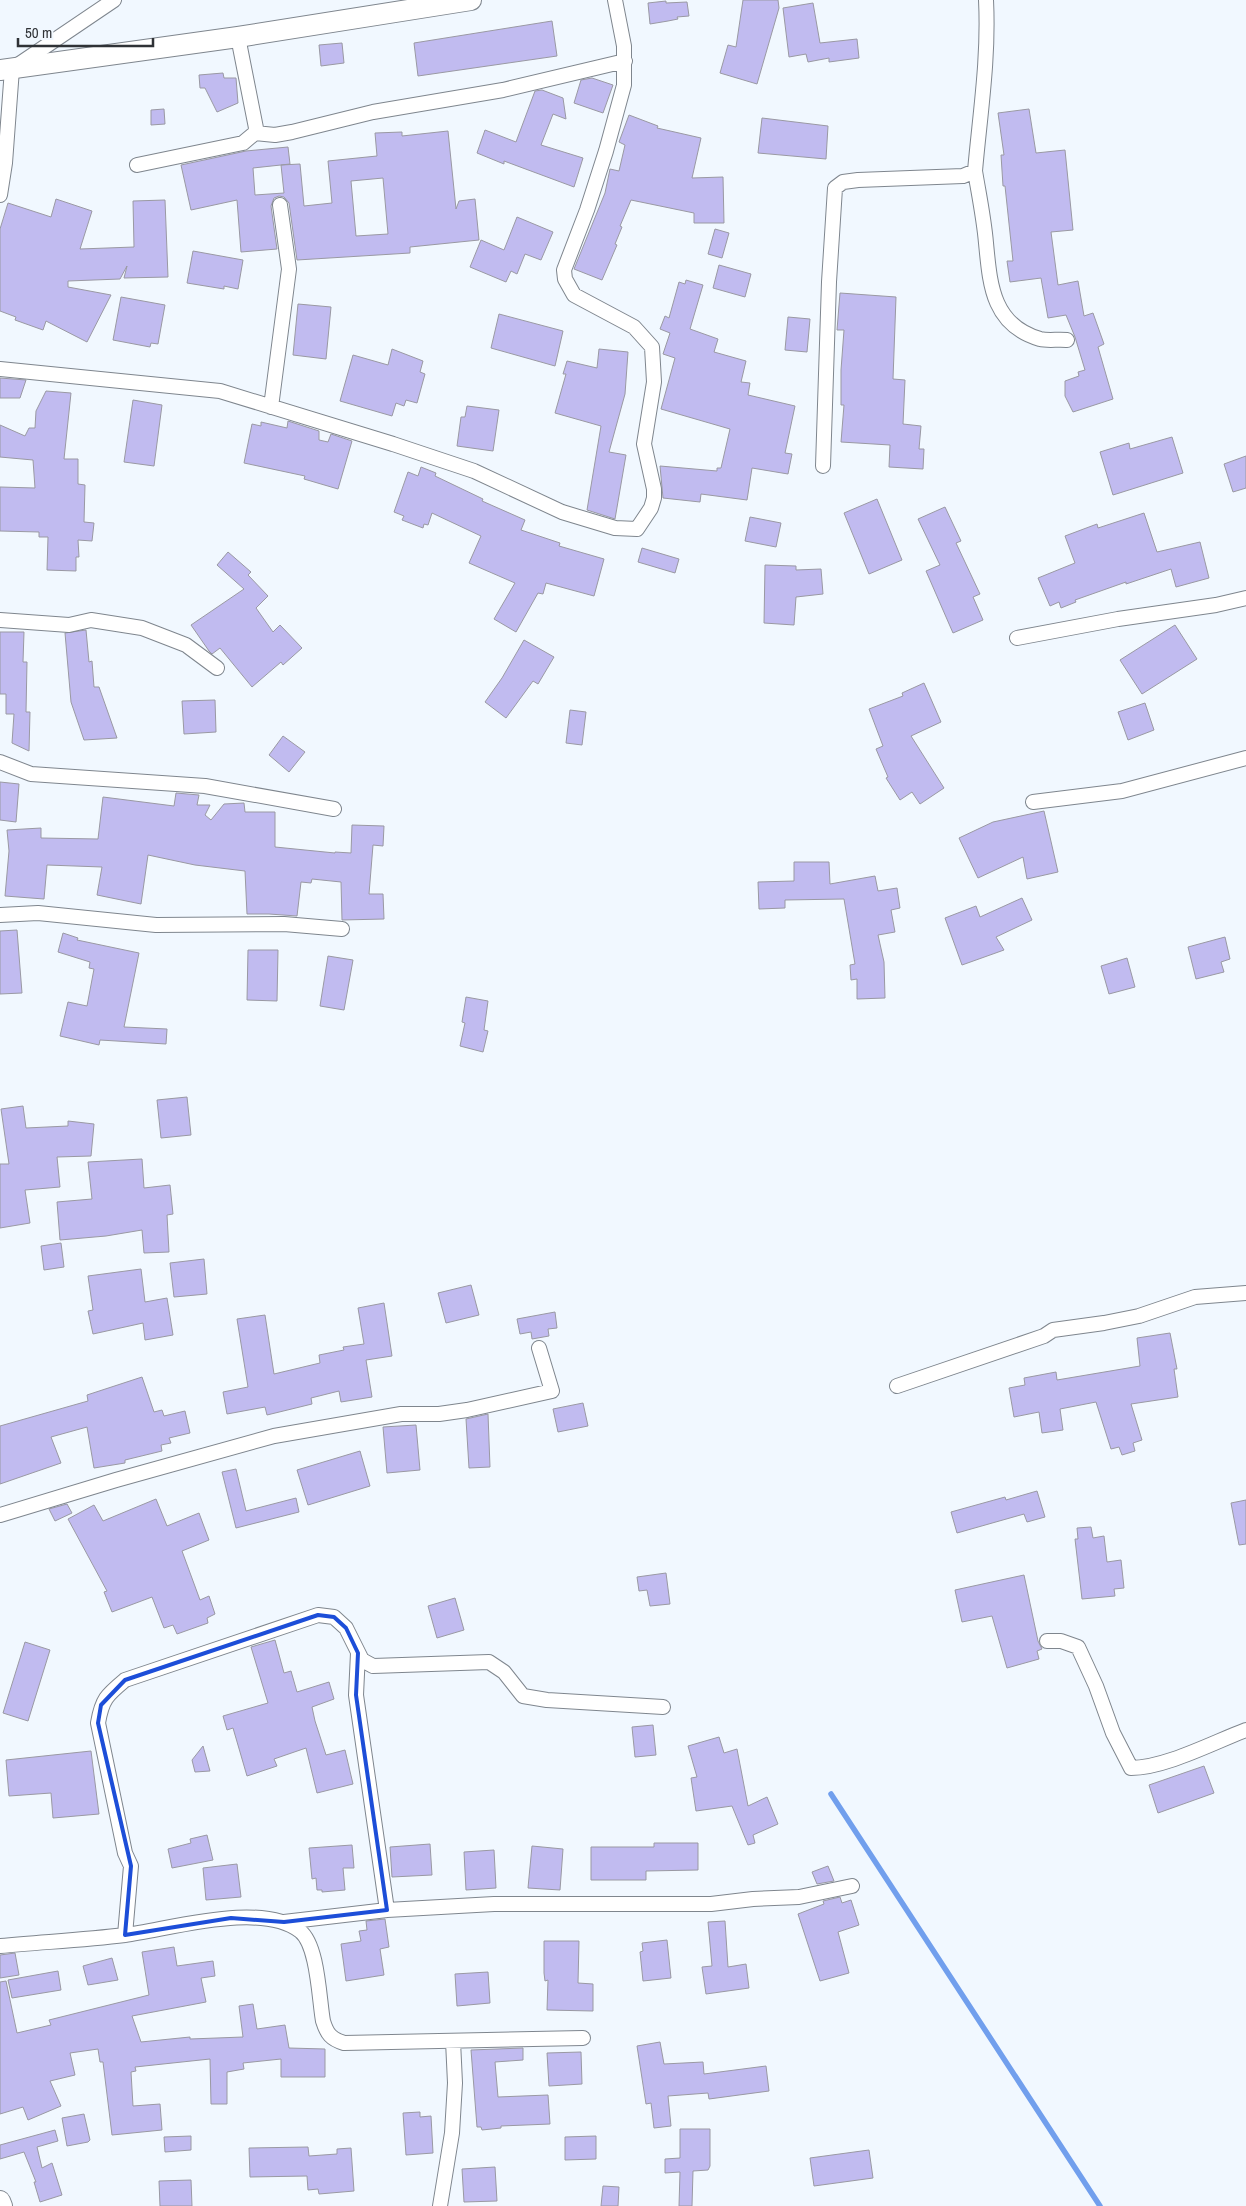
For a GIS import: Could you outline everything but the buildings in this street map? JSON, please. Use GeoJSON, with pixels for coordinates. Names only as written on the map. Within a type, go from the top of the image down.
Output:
{"type":"FeatureCollection","features":[{"type":"Feature","properties":{"kind":"main road"},"geometry":{"type":"LineString","coordinates":[[6,70],[238,37],[471,0]]}},
{"type":"Feature","properties":{"kind":"main road"},"geometry":{"type":"LineString","coordinates":[[0,2201],[2,2206]]}},
{"type":"Feature","properties":{"kind":"street"},"geometry":{"type":"LineString","coordinates":[[0,195],[6,153],[6,70],[114,0]]}},
{"type":"Feature","properties":{"kind":"street"},"geometry":{"type":"LineString","coordinates":[[0,369],[220,391],[474,471],[562,512],[615,528],[637,529],[651,508],[654,498],[654,489],[644,444],[654,382],[652,347],[634,327],[574,295],[565,279],[564,270],[587,210],[624,85],[625,61],[615,0]]}},
{"type":"Feature","properties":{"kind":"street"},"geometry":{"type":"LineString","coordinates":[[986,0],[985,76],[975,171],[988,266],[996,304],[1006,319],[1022,330],[1040,339],[1067,340]]}},
{"type":"Feature","properties":{"kind":"street"},"geometry":{"type":"LineString","coordinates":[[238,37],[256,128],[255,133]]}},
{"type":"Feature","properties":{"kind":"street"},"geometry":{"type":"LineString","coordinates":[[137,166],[243,142],[255,133],[275,135],[292,132],[373,112],[503,90],[625,61]]}},
{"type":"Feature","properties":{"kind":"street"},"geometry":{"type":"LineString","coordinates":[[823,466],[829,282],[835,188],[843,182],[963,176],[975,171]]}},
{"type":"Feature","properties":{"kind":"street"},"geometry":{"type":"LineString","coordinates":[[271,407],[289,269],[280,205]]}},
{"type":"Feature","properties":{"kind":"street"},"geometry":{"type":"LineString","coordinates":[[1017,638],[1118,619],[1216,605],[1246,598]]}},
{"type":"Feature","properties":{"kind":"street"},"geometry":{"type":"LineString","coordinates":[[0,620],[69,625],[91,620],[142,628],[186,645],[217,668]]}},
{"type":"Feature","properties":{"kind":"street"},"geometry":{"type":"LineString","coordinates":[[1033,802],[1122,791],[1246,758]]}},
{"type":"Feature","properties":{"kind":"street"},"geometry":{"type":"LineString","coordinates":[[0,762],[30,774],[205,786],[334,809]]}},
{"type":"Feature","properties":{"kind":"street"},"geometry":{"type":"LineString","coordinates":[[0,915],[38,913],[156,925],[284,924],[342,929]]}},
{"type":"Feature","properties":{"kind":"street"},"geometry":{"type":"LineString","coordinates":[[897,1386],[1044,1336],[1053,1330],[1139,1316],[1196,1297],[1246,1293]]}},
{"type":"Feature","properties":{"kind":"street"},"geometry":{"type":"LineString","coordinates":[[0,1515],[274,1436],[401,1414],[439,1414],[474,1409],[552,1391],[539,1348]]}},
{"type":"Feature","properties":{"kind":"street"},"geometry":{"type":"LineString","coordinates":[[125,1935],[131,1866],[125,1853],[98,1723],[101,1705],[106,1696],[125,1680],[318,1615],[334,1617],[346,1628],[362,1660],[373,1666],[489,1662],[504,1672],[523,1696],[539,1699],[663,1707]]}},
{"type":"Feature","properties":{"kind":"street"},"geometry":{"type":"LineString","coordinates":[[1048,1641],[1061,1641],[1078,1647],[1096,1686],[1113,1733],[1131,1768],[1140,1768],[1168,1761],[1246,1730]]}},
{"type":"Feature","properties":{"kind":"street"},"geometry":{"type":"LineString","coordinates":[[358,1653],[356,1695],[388,1910]]}},
{"type":"Feature","properties":{"kind":"street"},"geometry":{"type":"LineString","coordinates":[[0,1946],[125,1935],[231,1918],[262,1918],[284,1922],[388,1910],[494,1904],[710,1904],[753,1899],[799,1897],[852,1886]]}},
{"type":"Feature","properties":{"kind":"street"},"geometry":{"type":"LineString","coordinates":[[284,1922],[301,1932],[311,1947],[322,2021],[326,2032],[333,2039],[344,2043],[583,2038]]}},
{"type":"Feature","properties":{"kind":"street"},"geometry":{"type":"LineString","coordinates":[[440,2206],[454,2108],[453,2041]]}},
{"type":"Feature","properties":{"kind":"highlighted area"},"geometry":{"type":"Polygon","coordinates":[[[318,1615],[334,1617],[346,1628],[358,1653],[356,1695],[387,1910],[284,1922],[231,1918],[125,1935],[131,1866],[98,1723],[101,1705],[125,1680],[318,1615]]]}},
{"type":"Feature","properties":{"kind":"waterway"},"geometry":{"type":"LineString","coordinates":[[831,1794],[1100,2206]]}}]}
